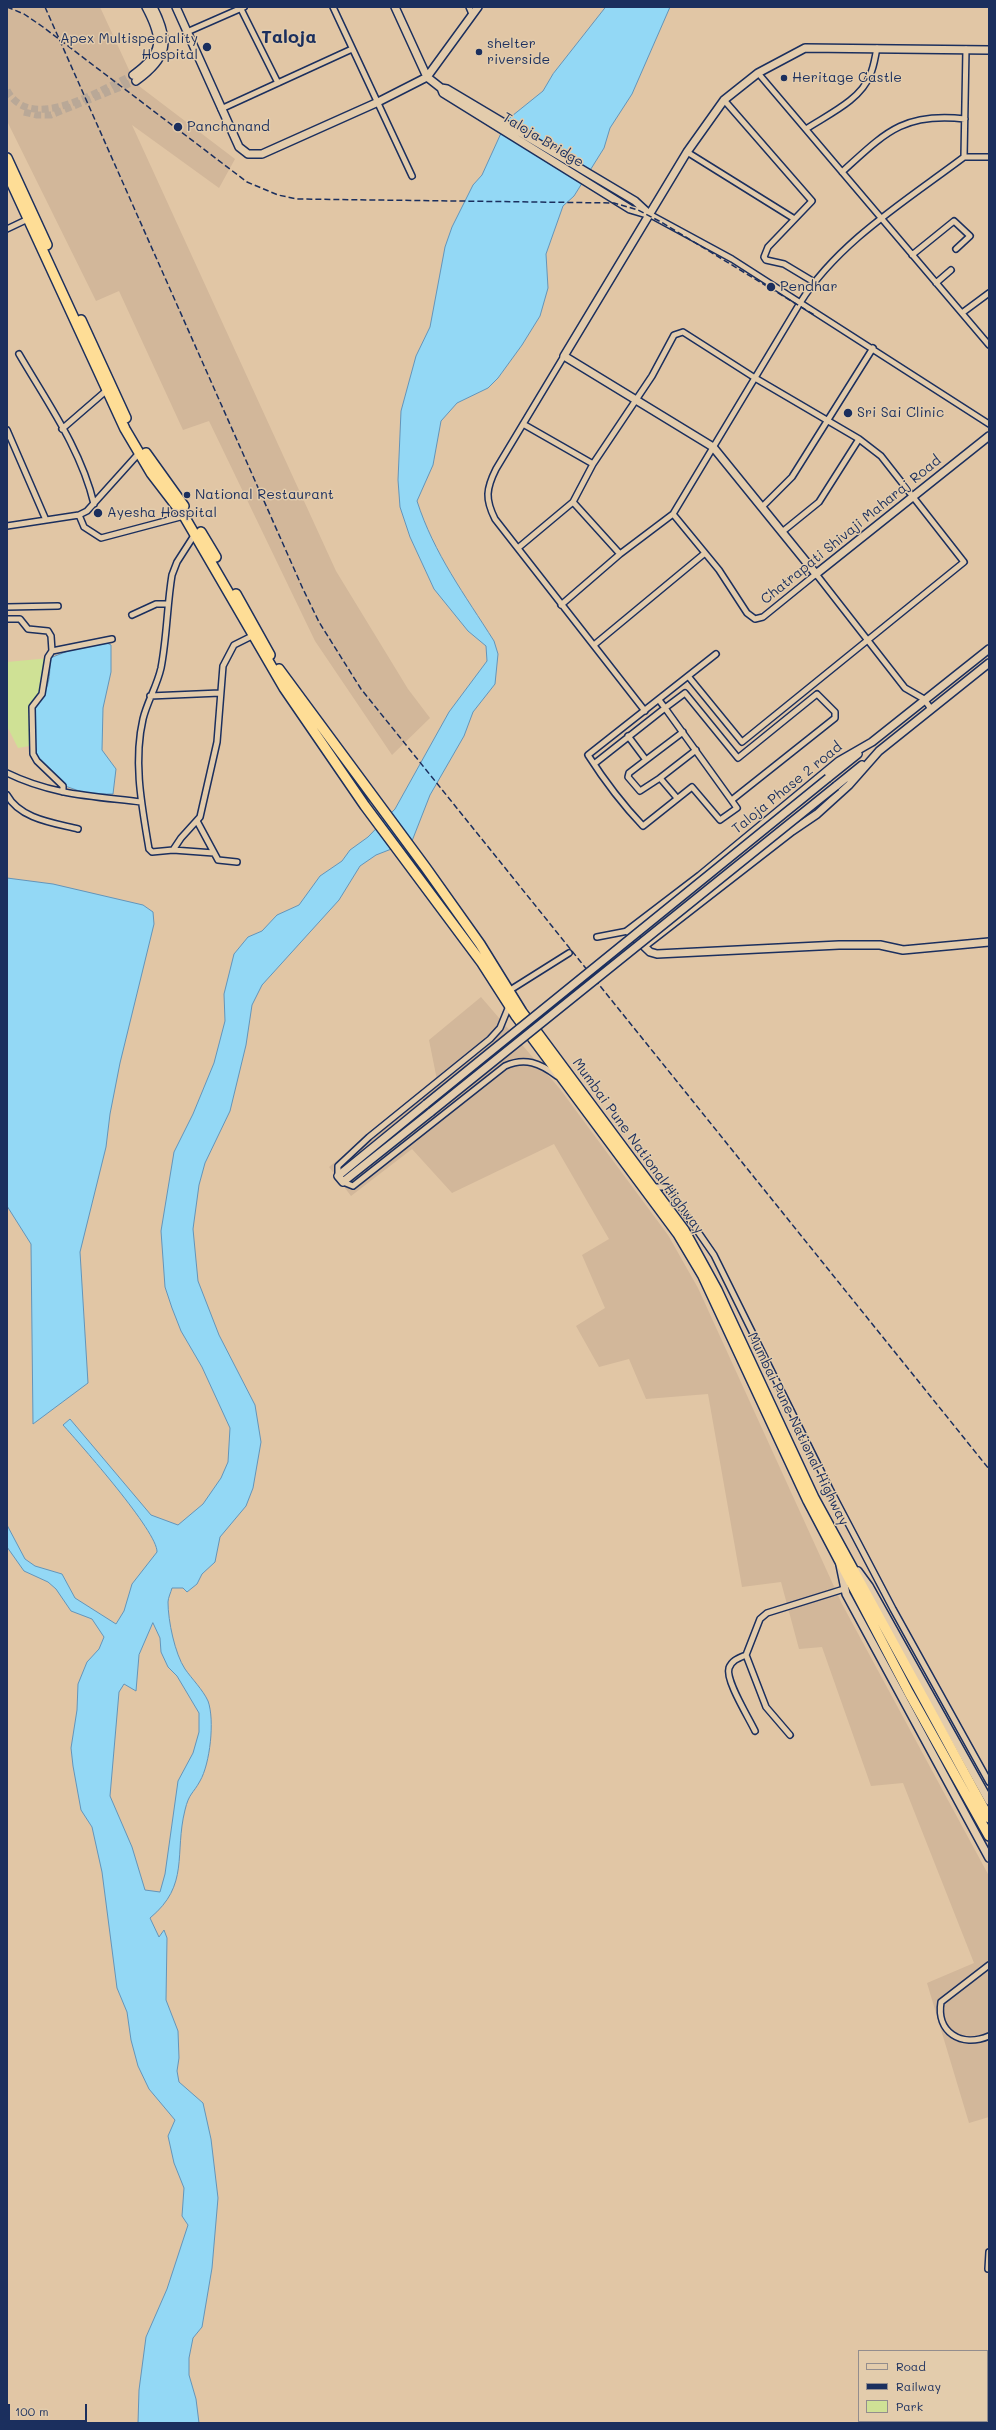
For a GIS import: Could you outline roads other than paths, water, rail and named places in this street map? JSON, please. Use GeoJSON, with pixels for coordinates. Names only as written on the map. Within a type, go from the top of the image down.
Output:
{"type":"FeatureCollection","features":[{"type":"Feature","properties":{"kind":"highway"},"geometry":{"type":"LineString","coordinates":[[7,158],[141,452],[197,532],[255,635]]}},
{"type":"Feature","properties":{"kind":"highway"},"geometry":{"type":"LineString","coordinates":[[7,174],[107,390],[141,452],[184,516],[197,532]]}},
{"type":"Feature","properties":{"kind":"highway","name":"Mumbai Pune National Highway"},"geometry":{"type":"LineString","coordinates":[[255,635],[301,702],[376,799],[480,944],[506,993],[509,1006],[664,1212],[703,1276],[794,1473],[842,1557]]}},
{"type":"Feature","properties":{"kind":"highway","name":"Mumbai Pune National Highway"},"geometry":{"type":"LineString","coordinates":[[255,635],[271,668],[365,806],[654,1187],[684,1230],[714,1283],[800,1470],[842,1557]]}},
{"type":"Feature","properties":{"kind":"highway"},"geometry":{"type":"LineString","coordinates":[[842,1557],[989,1836]]}},
{"type":"Feature","properties":{"kind":"highway"},"geometry":{"type":"LineString","coordinates":[[853,1578],[989,1818]]}},
{"type":"Feature","properties":{"kind":"street"},"geometry":{"type":"LineString","coordinates":[[146,7],[158,32],[159,43],[156,55],[134,78],[157,64],[161,58],[165,43],[164,31],[153,7]]}},
{"type":"Feature","properties":{"kind":"street"},"geometry":{"type":"LineString","coordinates":[[176,7],[238,147],[248,154],[262,154],[376,103],[426,77],[471,11],[478,7]]}},
{"type":"Feature","properties":{"kind":"street"},"geometry":{"type":"LineString","coordinates":[[187,32],[241,7],[278,83]]}},
{"type":"Feature","properties":{"kind":"street"},"geometry":{"type":"LineString","coordinates":[[333,7],[376,103],[412,176]]}},
{"type":"Feature","properties":{"kind":"street"},"geometry":{"type":"LineString","coordinates":[[396,7],[426,77],[441,88],[447,89],[472,108]]}},
{"type":"Feature","properties":{"kind":"street"},"geometry":{"type":"LineString","coordinates":[[646,712],[495,519],[487,504],[489,483],[687,152],[724,100],[758,73],[805,48],[989,50]]}},
{"type":"Feature","properties":{"kind":"street"},"geometry":{"type":"LineString","coordinates":[[806,129],[850,100],[865,85],[870,76],[877,48]]}},
{"type":"Feature","properties":{"kind":"street"},"geometry":{"type":"LineString","coordinates":[[221,108],[352,49]]}},
{"type":"Feature","properties":{"kind":"street"},"geometry":{"type":"LineString","coordinates":[[964,157],[966,49]]}},
{"type":"Feature","properties":{"kind":"street"},"geometry":{"type":"LineString","coordinates":[[758,73],[989,345]]}},
{"type":"Feature","properties":{"kind":"street"},"geometry":{"type":"LineString","coordinates":[[724,100],[812,201],[793,218],[768,247],[764,257],[766,260],[784,264],[814,282]]}},
{"type":"Feature","properties":{"kind":"street","name":"Taloja Bridge"},"geometry":{"type":"LineString","coordinates":[[472,108],[607,184],[635,201],[649,214]]}},
{"type":"Feature","properties":{"kind":"street","name":"Taloja Bridge"},"geometry":{"type":"LineString","coordinates":[[472,108],[630,209],[649,214]]}},
{"type":"Feature","properties":{"kind":"street"},"geometry":{"type":"LineString","coordinates":[[842,172],[876,141],[909,121],[924,118],[964,119]]}},
{"type":"Feature","properties":{"kind":"street"},"geometry":{"type":"LineString","coordinates":[[687,152],[793,218]]}},
{"type":"Feature","properties":{"kind":"street"},"geometry":{"type":"LineString","coordinates":[[561,605],[620,554],[673,514],[800,303],[814,282],[831,262],[882,219],[964,157],[989,157]]}},
{"type":"Feature","properties":{"kind":"street"},"geometry":{"type":"LineString","coordinates":[[649,214],[732,259],[873,348],[989,424]]}},
{"type":"Feature","properties":{"kind":"street"},"geometry":{"type":"LineString","coordinates":[[7,230],[28,220]]}},
{"type":"Feature","properties":{"kind":"street"},"geometry":{"type":"LineString","coordinates":[[912,255],[954,221],[970,236],[956,249]]}},
{"type":"Feature","properties":{"kind":"street"},"geometry":{"type":"LineString","coordinates":[[936,283],[951,270]]}},
{"type":"Feature","properties":{"kind":"street"},"geometry":{"type":"LineString","coordinates":[[962,313],[989,293]]}},
{"type":"Feature","properties":{"kind":"street"},"geometry":{"type":"LineString","coordinates":[[518,548],[573,502],[593,464],[636,400],[674,335],[683,332],[755,378],[859,439],[880,456],[964,562],[742,742],[688,676]]}},
{"type":"Feature","properties":{"kind":"street"},"geometry":{"type":"LineString","coordinates":[[762,507],[792,477],[873,348]]}},
{"type":"Feature","properties":{"kind":"street"},"geometry":{"type":"LineString","coordinates":[[19,354],[62,428],[85,473],[94,504]]}},
{"type":"Feature","properties":{"kind":"street"},"geometry":{"type":"LineString","coordinates":[[564,356],[713,447],[816,574],[905,688],[924,699],[931,709]]}},
{"type":"Feature","properties":{"kind":"street"},"geometry":{"type":"LineString","coordinates":[[62,428],[107,390]]}},
{"type":"Feature","properties":{"kind":"street"},"geometry":{"type":"LineString","coordinates":[[523,424],[593,464]]}},
{"type":"Feature","properties":{"kind":"street"},"geometry":{"type":"LineString","coordinates":[[7,430],[16,447],[46,520]]}},
{"type":"Feature","properties":{"kind":"street","name":"Chatrapati Shivaji Maharaj Road"},"geometry":{"type":"LineString","coordinates":[[705,553],[719,570],[747,613],[755,619],[763,617],[912,496],[989,436]]}},
{"type":"Feature","properties":{"kind":"street"},"geometry":{"type":"LineString","coordinates":[[782,532],[819,502],[859,439]]}},
{"type":"Feature","properties":{"kind":"street"},"geometry":{"type":"LineString","coordinates":[[7,526],[79,515],[94,504],[141,452]]}},
{"type":"Feature","properties":{"kind":"street"},"geometry":{"type":"LineString","coordinates":[[573,502],[620,554]]}},
{"type":"Feature","properties":{"kind":"street"},"geometry":{"type":"LineString","coordinates":[[594,645],[705,553],[673,514]]}},
{"type":"Feature","properties":{"kind":"street"},"geometry":{"type":"LineString","coordinates":[[79,515],[84,528],[101,538],[184,516]]}},
{"type":"Feature","properties":{"kind":"street"},"geometry":{"type":"LineString","coordinates":[[197,532],[177,562],[172,574],[167,604],[161,669],[150,696],[143,720],[139,751],[141,802],[150,851],[174,850],[214,854]]}},
{"type":"Feature","properties":{"kind":"street"},"geometry":{"type":"LineString","coordinates":[[132,615],[156,604],[167,604]]}},
{"type":"Feature","properties":{"kind":"street"},"geometry":{"type":"LineString","coordinates":[[7,607],[58,606]]}},
{"type":"Feature","properties":{"kind":"street"},"geometry":{"type":"LineString","coordinates":[[7,619],[20,619],[28,629],[48,630],[51,636],[52,651],[48,657],[42,694],[32,707],[32,746],[37,761],[63,786],[63,792]]}},
{"type":"Feature","properties":{"kind":"street"},"geometry":{"type":"LineString","coordinates":[[174,850],[181,838],[197,821],[217,742],[223,666],[234,645],[255,635]]}},
{"type":"Feature","properties":{"kind":"street"},"geometry":{"type":"LineString","coordinates":[[52,651],[112,639]]}},
{"type":"Feature","properties":{"kind":"street","name":"Taloja Phase 2 road"},"geometry":{"type":"LineString","coordinates":[[598,937],[628,931],[700,876],[839,761],[872,742],[924,699],[989,649]]}},
{"type":"Feature","properties":{"kind":"street"},"geometry":{"type":"LineString","coordinates":[[659,700],[738,807],[720,820],[693,787],[643,826],[588,755],[646,712],[659,700],[716,654]]}},
{"type":"Feature","properties":{"kind":"street"},"geometry":{"type":"LineString","coordinates":[[341,1179],[431,1112],[989,663]]}},
{"type":"Feature","properties":{"kind":"street"},"geometry":{"type":"LineString","coordinates":[[150,696],[220,693]]}},
{"type":"Feature","properties":{"kind":"street"},"geometry":{"type":"LineString","coordinates":[[594,764],[628,736],[686,693],[738,758],[818,694],[835,712],[836,716],[733,799]]}},
{"type":"Feature","properties":{"kind":"street"},"geometry":{"type":"LineString","coordinates":[[797,698],[803,706]]}},
{"type":"Feature","properties":{"kind":"street"},"geometry":{"type":"LineString","coordinates":[[762,726],[768,734]]}},
{"type":"Feature","properties":{"kind":"street"},"geometry":{"type":"LineString","coordinates":[[683,732],[629,773],[628,777],[640,791],[660,778],[696,750]]}},
{"type":"Feature","properties":{"kind":"street"},"geometry":{"type":"LineString","coordinates":[[628,736],[646,760]]}},
{"type":"Feature","properties":{"kind":"street"},"geometry":{"type":"LineString","coordinates":[[341,1179],[426,1104],[872,742]]}},
{"type":"Feature","properties":{"kind":"street"},"geometry":{"type":"LineString","coordinates":[[644,946],[792,831],[817,814],[849,785],[879,751]]}},
{"type":"Feature","properties":{"kind":"street"},"geometry":{"type":"LineString","coordinates":[[7,773],[39,788],[141,802]]}},
{"type":"Feature","properties":{"kind":"street"},"geometry":{"type":"LineString","coordinates":[[660,778],[677,798]]}},
{"type":"Feature","properties":{"kind":"street"},"geometry":{"type":"LineString","coordinates":[[7,795],[21,811],[46,821],[78,829]]}},
{"type":"Feature","properties":{"kind":"street"},"geometry":{"type":"LineString","coordinates":[[197,821],[218,860],[237,862]]}},
{"type":"Feature","properties":{"kind":"street"},"geometry":{"type":"LineString","coordinates":[[628,931],[650,952],[658,954],[880,945],[903,950],[943,948],[989,942]]}},
{"type":"Feature","properties":{"kind":"street"},"geometry":{"type":"LineString","coordinates":[[506,993],[569,953]]}},
{"type":"Feature","properties":{"kind":"street"},"geometry":{"type":"LineString","coordinates":[[509,1006],[500,1028],[490,1039],[369,1136],[338,1166],[341,1179],[353,1186],[505,1066],[514,1062],[528,1061],[543,1065],[565,1081]]}},
{"type":"Feature","properties":{"kind":"street"},"geometry":{"type":"LineString","coordinates":[[654,1187],[667,1187],[714,1255],[834,1496],[893,1609],[989,1782]]}},
{"type":"Feature","properties":{"kind":"street"},"geometry":{"type":"LineString","coordinates":[[842,1557],[844,1589],[989,1858]]}},
{"type":"Feature","properties":{"kind":"street"},"geometry":{"type":"LineString","coordinates":[[842,1557],[869,1586],[989,1800]]}},
{"type":"Feature","properties":{"kind":"street"},"geometry":{"type":"LineString","coordinates":[[790,1735],[766,1707],[746,1655],[760,1619],[767,1613],[844,1589]]}},
{"type":"Feature","properties":{"kind":"street"},"geometry":{"type":"LineString","coordinates":[[746,1655],[735,1659],[728,1672],[755,1731]]}},
{"type":"Feature","properties":{"kind":"street"},"geometry":{"type":"LineString","coordinates":[[989,1966],[941,2002],[939,2013],[943,2027],[960,2040],[983,2039],[989,2036]]}},
{"type":"Feature","properties":{"kind":"street"},"geometry":{"type":"LineString","coordinates":[[988,2269],[989,2252]]}},
{"type":"Feature","properties":{"kind":"water"},"geometry":{"type":"Polygon","coordinates":[[[606,7],[670,7],[632,94],[610,128],[604,148],[574,196],[563,206],[546,254],[548,288],[540,316],[522,345],[498,378],[488,388],[457,403],[441,421],[433,465],[417,501],[432,539],[441,556],[494,641],[498,654],[495,684],[473,712],[464,736],[430,795],[412,841],[376,855],[360,866],[339,900],[262,985],[252,1005],[246,1045],[230,1111],[205,1163],[199,1185],[193,1229],[198,1281],[219,1335],[255,1405],[261,1442],[253,1488],[246,1506],[220,1537],[215,1562],[202,1574],[197,1584],[187,1592],[183,1588],[172,1588],[168,1600],[169,1618],[175,1646],[181,1663],[208,1701],[211,1730],[209,1753],[204,1773],[190,1797],[185,1810],[176,1881],[163,1906],[150,1918],[159,1937],[164,1930],[167,1938],[166,2000],[178,2031],[179,2058],[177,2071],[179,2082],[203,2103],[211,2139],[218,2198],[212,2268],[202,2327],[193,2338],[189,2358],[189,2375],[196,2399],[199,2423],[138,2423],[139,2390],[146,2337],[167,2289],[188,2225],[182,2216],[184,2188],[174,2163],[168,2136],[175,2120],[149,2089],[138,2066],[131,2040],[127,2012],[117,1988],[102,1872],[92,1827],[81,1810],[73,1766],[71,1748],[77,1710],[78,1684],[87,1662],[99,1649],[104,1637],[92,1619],[71,1611],[56,1589],[48,1582],[24,1571],[7,1547],[7,1525],[25,1559],[35,1566],[62,1574],[75,1598],[116,1624],[124,1611],[132,1584],[157,1552],[154,1542],[145,1526],[132,1508],[117,1488],[63,1425],[70,1419],[151,1515],[178,1525],[203,1504],[221,1478],[228,1462],[230,1428],[202,1367],[181,1331],[165,1287],[161,1231],[174,1152],[193,1114],[214,1063],[225,1021],[224,994],[234,954],[248,937],[262,931],[277,915],[299,905],[320,876],[342,861],[350,850],[368,837],[395,809],[449,712],[487,661],[486,646],[468,631],[434,589],[410,537],[400,507],[398,480],[401,411],[416,356],[430,327],[445,247],[452,227],[473,185],[482,175],[507,120],[543,91],[553,74],[606,7]],[[153,1623],[139,1655],[136,1691],[124,1684],[119,1692],[110,1796],[132,1847],[145,1890],[160,1892],[165,1874],[178,1781],[193,1753],[199,1732],[199,1713],[177,1676],[168,1667],[161,1652],[160,1638],[153,1623]]]}},
{"type":"Feature","properties":{"kind":"water"},"geometry":{"type":"Polygon","coordinates":[[[105,642],[111,645],[111,672],[103,708],[102,750],[116,769],[113,794],[88,794],[65,786],[38,760],[35,745],[33,708],[48,685],[50,658],[68,651],[105,642]]]}},
{"type":"Feature","properties":{"kind":"water"},"geometry":{"type":"Polygon","coordinates":[[[7,878],[53,884],[143,905],[153,912],[154,924],[120,1063],[110,1114],[106,1147],[80,1252],[88,1383],[33,1424],[31,1244],[7,1206],[7,878]]]}},
{"type":"Feature","properties":{"kind":"tunnel"},"geometry":{"type":"LineString","coordinates":[[7,90],[18,103],[32,109],[49,109],[67,105],[85,98],[133,75]]}},
{"type":"Feature","properties":{"kind":"tunnel"},"geometry":{"type":"LineString","coordinates":[[24,112],[37,115],[51,115],[136,81]]}},
{"type":"Feature","properties":{"kind":"railway"},"geometry":{"type":"LineString","coordinates":[[7,7],[24,14],[43,27],[247,182],[278,195],[297,199],[614,203],[638,210],[661,222],[816,316]]}},
{"type":"Feature","properties":{"kind":"railway"},"geometry":{"type":"LineString","coordinates":[[45,7],[303,589],[319,622],[361,689],[989,1469]]}},
{"type":"Feature","properties":{"kind":"place","name":"Apex Multispeciality Hospital"},"geometry":{"type":"Point","coordinates":[207,47]}},
{"type":"Feature","properties":{"kind":"place","name":"shelter riverside"},"geometry":{"type":"Point","coordinates":[479,52]}},
{"type":"Feature","properties":{"kind":"place","name":"Heritage Castle"},"geometry":{"type":"Point","coordinates":[784,78]}},
{"type":"Feature","properties":{"kind":"place","name":"Panchanand"},"geometry":{"type":"Point","coordinates":[178,127]}},
{"type":"Feature","properties":{"kind":"place","name":"Pendhar"},"geometry":{"type":"Point","coordinates":[771,287]}},
{"type":"Feature","properties":{"kind":"place","name":"Sri Sai Clinic"},"geometry":{"type":"Point","coordinates":[848,413]}},
{"type":"Feature","properties":{"kind":"place","name":"National Restaurant"},"geometry":{"type":"Point","coordinates":[187,495]}},
{"type":"Feature","properties":{"kind":"place","name":"Ayesha Hospital"},"geometry":{"type":"Point","coordinates":[98,513]}},
{"type":"Feature","properties":{"kind":"district","name":"Taloja"},"geometry":{"type":"Point","coordinates":[289,37]}}]}
